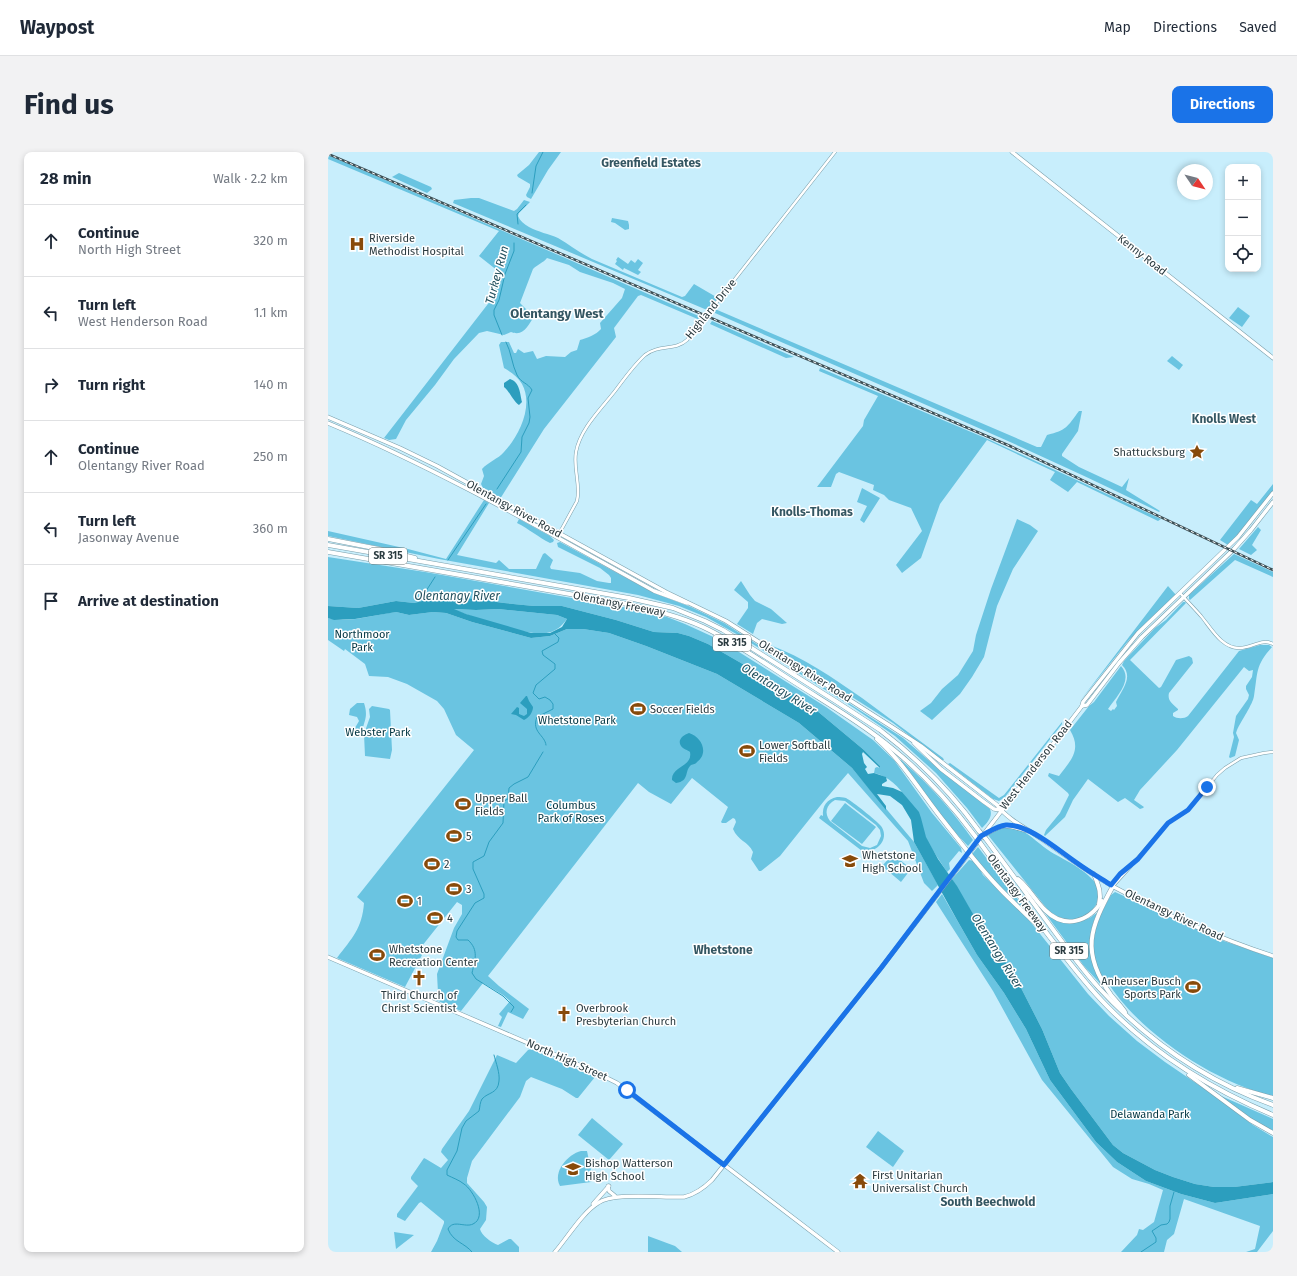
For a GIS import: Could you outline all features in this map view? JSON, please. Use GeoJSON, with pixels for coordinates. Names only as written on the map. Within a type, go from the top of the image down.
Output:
{"type":"FeatureCollection","features":[{"type":"Feature","properties":{"kind":"highway"},"geometry":{"type":"LineString","coordinates":[[328,539],[379,549],[448,567]]}},
{"type":"Feature","properties":{"kind":"highway","name":"Olentangy Freeway"},"geometry":{"type":"LineString","coordinates":[[328,545],[647,601],[673,608],[705,621],[742,641],[869,723],[898,744],[936,779],[979,831],[1081,967],[1107,997],[1133,1022],[1177,1056],[1222,1083],[1244,1094],[1273,1105]]}},
{"type":"Feature","properties":{"kind":"highway","name":"Olentangy Freeway"},"geometry":{"type":"LineString","coordinates":[[328,552],[651,609],[702,627],[720,636],[855,721],[894,750],[922,775],[948,802],[1075,971],[1107,1007],[1148,1043],[1173,1062],[1218,1089],[1273,1115]]}},
{"type":"Feature","properties":{"kind":"highway"},"geometry":{"type":"LineString","coordinates":[[855,721],[892,753],[969,853],[1003,892],[1051,939]]}},
{"type":"Feature","properties":{"kind":"highway"},"geometry":{"type":"LineString","coordinates":[[1093,913],[1099,904],[1100,895],[1094,874]]}},
{"type":"Feature","properties":{"kind":"highway"},"geometry":{"type":"LineString","coordinates":[[1012,875],[1024,885],[1044,909],[1056,918],[1067,921],[1077,921],[1093,913],[1112,886]]}},
{"type":"Feature","properties":{"kind":"highway"},"geometry":{"type":"LineString","coordinates":[[1112,886],[1093,927],[1091,943],[1092,952],[1095,967],[1105,984],[1133,1022]]}},
{"type":"Feature","properties":{"kind":"highway"},"geometry":{"type":"LineString","coordinates":[[1173,1062],[1250,1120],[1273,1133]]}},
{"type":"Feature","properties":{"kind":"highway"},"geometry":{"type":"LineString","coordinates":[[1222,1083],[1273,1098]]}},
{"type":"Feature","properties":{"kind":"main road","name":"Kenny Road"},"geometry":{"type":"LineString","coordinates":[[1012,152],[1273,358]]}},
{"type":"Feature","properties":{"kind":"main road","name":"Olentangy River Road"},"geometry":{"type":"LineString","coordinates":[[328,417],[400,448],[437,466],[662,589],[718,616],[921,746],[1031,832],[1112,886],[1224,938],[1273,956]]}},
{"type":"Feature","properties":{"kind":"main road","name":"Olentangy River Road"},"geometry":{"type":"LineString","coordinates":[[328,423],[434,471],[654,591],[698,606]]}},
{"type":"Feature","properties":{"kind":"main road","name":"West Henderson Road"},"geometry":{"type":"LineString","coordinates":[[588,1212],[592,1207],[604,1199],[616,1197],[688,1196],[704,1188],[881,968],[969,853],[983,838],[1001,810],[1127,646],[1238,537],[1273,493]]}},
{"type":"Feature","properties":{"kind":"main road","name":"West Henderson Road"},"geometry":{"type":"LineString","coordinates":[[1082,706],[1087,705],[1119,663],[1142,637],[1234,549],[1273,502]]}},
{"type":"Feature","properties":{"kind":"main road"},"geometry":{"type":"LineString","coordinates":[[983,838],[997,828],[1006,825],[1031,832]]}},
{"type":"Feature","properties":{"kind":"main road","name":"North High Street"},"geometry":{"type":"LineString","coordinates":[[328,957],[609,1078],[631,1092],[838,1252]]}},
{"type":"Feature","properties":{"kind":"main road"},"geometry":{"type":"LineString","coordinates":[[555,1252],[608,1186],[609,1191],[616,1197]]}},
{"type":"Feature","properties":{"kind":"street","name":"Highland Drive"},"geometry":{"type":"LineString","coordinates":[[557,538],[577,501],[578,496],[575,468],[576,453],[586,429],[645,356],[656,349],[677,346],[687,340],[835,152]]}},
{"type":"Feature","properties":{"kind":"street"},"geometry":{"type":"LineString","coordinates":[[1180,593],[1217,636],[1232,647],[1243,648],[1264,642],[1273,644]]}},
{"type":"Feature","properties":{"kind":"street"},"geometry":{"type":"LineString","coordinates":[[1112,886],[1120,874],[1132,865],[1168,823],[1188,810],[1217,775],[1225,768],[1241,758],[1273,752]]}},
{"type":"Feature","properties":{"kind":"green space"},"geometry":{"type":"Polygon","coordinates":[[[539,152],[561,152],[548,170],[531,199],[526,195],[530,184],[517,175],[529,165],[539,152]]]}},
{"type":"Feature","properties":{"kind":"green space"},"geometry":{"type":"Polygon","coordinates":[[[328,155],[701,317],[702,319],[700,320],[641,295],[638,296],[614,328],[616,337],[544,429],[500,499],[483,488],[481,484],[484,476],[482,469],[502,454],[515,438],[526,411],[526,402],[522,384],[514,375],[504,368],[499,345],[501,342],[509,342],[514,353],[516,353],[518,349],[524,353],[533,351],[537,359],[546,356],[565,357],[571,352],[577,350],[580,340],[594,335],[601,329],[600,323],[622,298],[625,289],[613,283],[580,272],[569,265],[547,258],[533,269],[520,303],[534,317],[528,327],[519,333],[511,332],[504,335],[487,331],[479,333],[454,359],[406,420],[396,439],[389,440],[384,438],[491,300],[499,273],[479,256],[499,231],[328,159],[328,155]]]}},
{"type":"Feature","properties":{"kind":"green space"},"geometry":{"type":"Polygon","coordinates":[[[399,173],[431,187],[432,189],[427,193],[392,177],[399,173]]]}},
{"type":"Feature","properties":{"kind":"green space"},"geometry":{"type":"Polygon","coordinates":[[[479,198],[514,211],[524,200],[530,202],[518,216],[522,222],[529,227],[558,238],[592,259],[682,297],[685,296],[694,284],[718,298],[707,310],[453,203],[454,200],[479,198]]]}},
{"type":"Feature","properties":{"kind":"green space"},"geometry":{"type":"Polygon","coordinates":[[[612,218],[628,221],[629,229],[625,230],[611,222],[612,218]]]}},
{"type":"Feature","properties":{"kind":"green space"},"geometry":{"type":"Polygon","coordinates":[[[618,257],[628,264],[631,260],[635,263],[638,259],[643,263],[638,270],[641,272],[638,275],[624,268],[623,270],[615,264],[618,257]]]}},
{"type":"Feature","properties":{"kind":"green space"},"geometry":{"type":"Polygon","coordinates":[[[1238,307],[1250,316],[1242,327],[1229,318],[1238,307]]]}},
{"type":"Feature","properties":{"kind":"green space"},"geometry":{"type":"Polygon","coordinates":[[[715,309],[1037,447],[1041,447],[1047,435],[1066,427],[1079,411],[1082,411],[1078,431],[1062,456],[1079,467],[1122,487],[1129,478],[1126,490],[1160,511],[1159,512],[1104,485],[994,435],[715,313],[715,309]]]}},
{"type":"Feature","properties":{"kind":"green space"},"geometry":{"type":"Polygon","coordinates":[[[712,321],[794,357],[786,358],[710,324],[712,321]]]}},
{"type":"Feature","properties":{"kind":"green space"},"geometry":{"type":"Polygon","coordinates":[[[1172,356],[1183,365],[1179,370],[1167,361],[1172,356]]]}},
{"type":"Feature","properties":{"kind":"green space"},"geometry":{"type":"Polygon","coordinates":[[[820,368],[990,440],[1161,519],[1158,521],[1077,482],[1068,492],[1050,480],[1055,472],[987,440],[940,504],[921,558],[902,573],[896,565],[922,531],[911,508],[889,500],[884,495],[873,490],[874,485],[839,472],[836,474],[831,487],[817,487],[863,426],[864,420],[878,396],[819,371],[820,368]]]}},
{"type":"Feature","properties":{"kind":"green space"},"geometry":{"type":"Polygon","coordinates":[[[1273,484],[1273,491],[1243,529],[1228,545],[1220,540],[1251,500],[1257,504],[1273,484]]]}},
{"type":"Feature","properties":{"kind":"green space"},"geometry":{"type":"Polygon","coordinates":[[[862,488],[880,498],[864,523],[860,520],[867,506],[857,502],[862,488]]]}},
{"type":"Feature","properties":{"kind":"green space"},"geometry":{"type":"Polygon","coordinates":[[[484,500],[489,503],[457,555],[496,563],[499,560],[509,569],[536,569],[543,554],[545,553],[553,560],[550,567],[551,569],[580,573],[597,581],[611,583],[611,578],[609,575],[600,568],[558,547],[557,543],[560,542],[654,593],[691,607],[724,623],[903,738],[934,765],[990,809],[991,814],[988,821],[982,828],[967,808],[936,773],[895,736],[854,708],[740,636],[706,617],[679,606],[638,595],[439,559],[328,536],[328,531],[446,559],[484,500]]]}},
{"type":"Feature","properties":{"kind":"green space"},"geometry":{"type":"Polygon","coordinates":[[[519,519],[550,536],[554,540],[553,542],[550,543],[517,523],[519,519]]]}},
{"type":"Feature","properties":{"kind":"green space"},"geometry":{"type":"Polygon","coordinates":[[[1017,519],[1030,525],[1038,531],[1013,569],[997,606],[984,657],[960,694],[932,720],[920,711],[931,703],[942,689],[958,675],[973,651],[976,635],[991,589],[1017,519]]]}},
{"type":"Feature","properties":{"kind":"green space"},"geometry":{"type":"Polygon","coordinates":[[[1258,527],[1261,530],[1252,545],[1257,550],[1251,555],[1239,549],[1258,527]]]}},
{"type":"Feature","properties":{"kind":"green space"},"geometry":{"type":"Polygon","coordinates":[[[1234,554],[1273,572],[1273,577],[1235,560],[1190,600],[1189,595],[1234,554]]]}},
{"type":"Feature","properties":{"kind":"green space"},"geometry":{"type":"Polygon","coordinates":[[[328,557],[425,572],[645,611],[667,617],[720,640],[826,707],[873,740],[894,760],[932,813],[961,848],[962,853],[959,851],[949,863],[950,869],[947,872],[928,842],[907,799],[893,783],[874,773],[875,768],[880,768],[880,766],[864,750],[810,705],[786,689],[708,644],[678,633],[654,632],[616,620],[562,606],[534,606],[459,597],[434,598],[414,603],[396,601],[358,608],[328,606],[328,557]]]}},
{"type":"Feature","properties":{"kind":"green space"},"geometry":{"type":"Polygon","coordinates":[[[741,581],[755,601],[771,609],[787,623],[782,624],[762,619],[757,623],[753,634],[737,624],[748,608],[748,602],[734,590],[741,581]]]}},
{"type":"Feature","properties":{"kind":"green space"},"geometry":{"type":"Polygon","coordinates":[[[1168,586],[1176,595],[1129,640],[1080,701],[1168,586]]]}},
{"type":"Feature","properties":{"kind":"green space"},"geometry":{"type":"Polygon","coordinates":[[[1183,602],[1186,603],[1130,660],[1159,688],[1176,660],[1189,656],[1192,658],[1193,663],[1169,693],[1172,704],[1178,709],[1173,713],[1173,716],[1183,718],[1188,716],[1239,651],[1260,645],[1269,645],[1272,647],[1260,665],[1253,699],[1237,730],[1236,733],[1239,740],[1235,756],[1229,757],[1234,737],[1233,733],[1236,716],[1248,699],[1249,695],[1246,686],[1252,677],[1253,670],[1249,671],[1244,667],[1177,750],[1140,790],[1134,800],[1144,807],[1143,808],[1140,809],[1125,798],[1118,802],[1088,779],[1073,800],[1065,817],[1045,836],[1046,830],[1060,813],[1069,795],[1048,776],[1049,773],[1059,776],[1074,754],[1075,743],[1070,730],[1094,702],[1121,666],[1125,671],[1126,677],[1125,683],[1119,694],[1108,709],[1111,711],[1113,709],[1114,710],[1117,706],[1116,702],[1127,679],[1127,674],[1122,665],[1124,661],[1155,628],[1166,620],[1183,602]]]}},
{"type":"Feature","properties":{"kind":"green space"},"geometry":{"type":"Polygon","coordinates":[[[452,609],[498,609],[557,615],[567,619],[562,625],[551,632],[530,632],[502,626],[452,609]]]}},
{"type":"Feature","properties":{"kind":"green space","name":"Whetstone Park"},"geometry":{"type":"Polygon","coordinates":[[[396,612],[409,615],[433,612],[446,613],[472,622],[531,638],[550,636],[567,629],[583,629],[609,633],[717,674],[799,723],[852,768],[914,842],[938,885],[932,891],[924,883],[908,841],[848,773],[780,856],[761,871],[759,871],[751,859],[753,852],[751,848],[735,833],[733,829],[736,822],[735,819],[733,818],[726,823],[721,822],[728,807],[692,778],[671,804],[649,792],[638,783],[488,976],[529,1009],[523,1019],[508,1012],[501,1027],[498,1026],[502,1017],[499,1014],[510,1001],[483,983],[461,1011],[436,1000],[438,993],[437,974],[454,928],[462,914],[462,905],[457,902],[422,946],[422,955],[405,987],[337,958],[352,939],[359,927],[364,903],[357,897],[474,750],[456,735],[444,709],[437,701],[407,684],[388,677],[369,676],[365,664],[345,649],[344,651],[328,640],[328,618],[344,620],[396,612]]]}},
{"type":"Feature","properties":{"kind":"green space"},"geometry":{"type":"Polygon","coordinates":[[[770,645],[818,668],[862,698],[944,760],[941,760],[893,723],[770,645]]]}},
{"type":"Feature","properties":{"kind":"green space"},"geometry":{"type":"Polygon","coordinates":[[[357,703],[364,703],[366,713],[362,735],[352,733],[359,721],[357,717],[349,715],[350,709],[357,703]]]}},
{"type":"Feature","properties":{"kind":"green space","name":"Webster Park"},"geometry":{"type":"Polygon","coordinates":[[[372,706],[390,710],[392,750],[390,759],[365,756],[364,734],[370,717],[369,709],[372,706]]]}},
{"type":"Feature","properties":{"kind":"green space"},"geometry":{"type":"Polygon","coordinates":[[[1062,722],[1062,724],[1005,797],[999,801],[993,799],[948,764],[950,763],[999,798],[1004,795],[1062,722]]]}},
{"type":"Feature","properties":{"kind":"green space"},"geometry":{"type":"Polygon","coordinates":[[[901,760],[939,797],[957,818],[973,840],[968,846],[948,825],[900,761],[901,760]]]}},
{"type":"Feature","properties":{"kind":"green space"},"geometry":{"type":"Polygon","coordinates":[[[837,797],[846,798],[854,803],[881,826],[884,838],[879,846],[868,851],[866,854],[819,818],[821,815],[823,816],[824,806],[828,801],[837,797]],[[835,800],[830,804],[827,809],[827,815],[830,821],[862,846],[870,848],[877,845],[881,836],[880,830],[876,825],[845,801],[835,800]]]}},
{"type":"Feature","properties":{"kind":"green space"},"geometry":{"type":"Polygon","coordinates":[[[845,803],[876,827],[862,844],[831,821],[845,803]]]}},
{"type":"Feature","properties":{"kind":"green space"},"geometry":{"type":"Polygon","coordinates":[[[1003,827],[1021,830],[1091,878],[1096,883],[1099,896],[1090,912],[1080,918],[1067,919],[1061,918],[1048,910],[988,835],[1003,827]]]}},
{"type":"Feature","properties":{"kind":"green space"},"geometry":{"type":"Polygon","coordinates":[[[978,847],[1026,910],[1025,911],[997,884],[973,856],[973,853],[978,847]]]}},
{"type":"Feature","properties":{"kind":"green space"},"geometry":{"type":"Polygon","coordinates":[[[893,854],[911,869],[901,882],[882,866],[893,854]]]}},
{"type":"Feature","properties":{"kind":"green space","name":"Delawanda Park"},"geometry":{"type":"Polygon","coordinates":[[[969,860],[976,862],[983,875],[1025,915],[1088,994],[1109,1016],[1137,1041],[1165,1062],[1212,1094],[1253,1125],[1273,1137],[1273,1182],[1234,1187],[1214,1187],[1195,1184],[1155,1170],[1123,1153],[1113,1145],[1060,1073],[1042,1029],[1018,982],[1001,955],[984,933],[952,879],[969,860]]]}},
{"type":"Feature","properties":{"kind":"green space","name":"Anheuser Busch Sports Park"},"geometry":{"type":"Polygon","coordinates":[[[1115,892],[1221,940],[1273,958],[1273,1096],[1227,1080],[1180,1053],[1138,1019],[1121,1000],[1107,980],[1101,975],[1095,958],[1095,933],[1103,910],[1111,895],[1115,892]]]}},
{"type":"Feature","properties":{"kind":"green space"},"geometry":{"type":"Polygon","coordinates":[[[942,894],[977,955],[1004,993],[1026,1029],[1050,1080],[1096,1142],[1117,1162],[1146,1181],[1181,1194],[1215,1203],[1273,1194],[1273,1231],[1257,1252],[1246,1252],[1255,1249],[1260,1226],[1184,1199],[1174,1234],[1167,1240],[1164,1252],[1121,1252],[1137,1235],[1139,1229],[1143,1230],[1154,1222],[1163,1190],[1132,1179],[1113,1167],[1042,1080],[993,991],[936,902],[942,894]]]}},
{"type":"Feature","properties":{"kind":"green space"},"geometry":{"type":"Polygon","coordinates":[[[1046,912],[1060,919],[1071,921],[1087,919],[1097,913],[1091,934],[1092,952],[1106,989],[1084,966],[1045,913],[1046,912]]]}},
{"type":"Feature","properties":{"kind":"green space"},"geometry":{"type":"Polygon","coordinates":[[[531,1049],[595,1077],[578,1098],[576,1098],[562,1089],[531,1077],[526,1081],[520,1097],[472,1161],[467,1183],[487,1207],[486,1220],[480,1229],[482,1234],[498,1245],[511,1239],[519,1247],[519,1252],[431,1252],[437,1241],[444,1221],[421,1202],[405,1221],[397,1217],[397,1214],[418,1186],[411,1179],[411,1177],[424,1158],[441,1168],[448,1160],[441,1152],[442,1149],[469,1111],[497,1055],[516,1063],[528,1050],[531,1049]]]}},
{"type":"Feature","properties":{"kind":"green space"},"geometry":{"type":"Polygon","coordinates":[[[1219,1095],[1273,1119],[1273,1131],[1256,1122],[1219,1095]]]}},
{"type":"Feature","properties":{"kind":"green space"},"geometry":{"type":"Polygon","coordinates":[[[592,1118],[623,1144],[609,1160],[578,1135],[592,1118]]]}},
{"type":"Feature","properties":{"kind":"green space"},"geometry":{"type":"Polygon","coordinates":[[[878,1131],[904,1151],[893,1167],[866,1147],[878,1131]]]}},
{"type":"Feature","properties":{"kind":"green space"},"geometry":{"type":"Polygon","coordinates":[[[581,1151],[587,1151],[593,1180],[591,1182],[560,1186],[558,1175],[563,1164],[571,1156],[581,1151]]]}},
{"type":"Feature","properties":{"kind":"green space"},"geometry":{"type":"Polygon","coordinates":[[[394,1232],[414,1235],[396,1249],[394,1232]]]}},
{"type":"Feature","properties":{"kind":"green space"},"geometry":{"type":"Polygon","coordinates":[[[648,1236],[675,1246],[682,1252],[648,1252],[648,1236]]]}},
{"type":"Feature","properties":{"kind":"water"},"geometry":{"type":"Polygon","coordinates":[[[510,379],[518,385],[522,402],[519,405],[504,387],[504,383],[510,379]]]}},
{"type":"Feature","properties":{"kind":"water","name":"Olentangy River"},"geometry":{"type":"Polygon","coordinates":[[[460,597],[534,606],[562,606],[616,620],[654,632],[678,633],[689,636],[708,644],[786,689],[810,705],[864,750],[880,766],[880,768],[863,752],[864,763],[867,767],[865,769],[868,774],[874,773],[886,777],[887,781],[882,784],[882,786],[893,788],[902,792],[919,812],[926,837],[938,859],[957,886],[984,933],[1001,955],[1018,982],[1042,1029],[1060,1073],[1113,1145],[1123,1153],[1155,1170],[1195,1184],[1214,1187],[1234,1187],[1273,1182],[1273,1194],[1215,1203],[1181,1194],[1146,1181],[1117,1162],[1096,1142],[1050,1080],[1026,1029],[1004,993],[977,955],[914,842],[911,820],[902,805],[890,796],[877,794],[886,806],[886,810],[852,768],[799,723],[717,674],[609,633],[583,629],[567,629],[550,636],[531,638],[472,622],[446,613],[433,612],[409,615],[396,612],[355,619],[334,620],[328,618],[328,606],[358,608],[396,601],[414,603],[434,598],[460,597]],[[454,609],[466,614],[531,633],[550,633],[562,627],[567,619],[557,615],[498,609],[454,609]]]}},
{"type":"Feature","properties":{"kind":"water"},"geometry":{"type":"Polygon","coordinates":[[[526,696],[533,707],[528,718],[524,720],[511,714],[517,707],[519,708],[519,714],[524,716],[527,714],[527,709],[520,703],[526,696]]]}},
{"type":"Feature","properties":{"kind":"water"},"geometry":{"type":"Polygon","coordinates":[[[689,733],[694,735],[700,742],[703,754],[697,763],[689,767],[685,778],[676,783],[672,780],[673,775],[688,761],[690,757],[690,752],[680,744],[680,740],[683,736],[689,733]]]}},
{"type":"Feature","properties":{"kind":"waterway","name":"Turkey Run"},"geometry":{"type":"LineString","coordinates":[[532,193],[536,166],[543,152]]}},
{"type":"Feature","properties":{"kind":"waterway","name":"Turkey Run"},"geometry":{"type":"LineString","coordinates":[[518,224],[517,214],[526,205]]}},
{"type":"Feature","properties":{"kind":"waterway","name":"Turkey Run"},"geometry":{"type":"LineString","coordinates":[[502,335],[494,315],[494,310],[499,300],[505,274],[514,251],[514,243]]}},
{"type":"Feature","properties":{"kind":"waterway","name":"Turkey Run"},"geometry":{"type":"LineString","coordinates":[[497,489],[521,452],[522,437],[529,423],[530,417],[528,398],[532,390],[520,380],[517,375],[506,342]]}},
{"type":"Feature","properties":{"kind":"waterway","name":"Turkey Run"},"geometry":{"type":"LineString","coordinates":[[448,560],[486,504]]}},
{"type":"Feature","properties":{"kind":"waterway","name":"Turkey Run"},"geometry":{"type":"LineString","coordinates":[[419,602],[435,577]]}},
{"type":"Feature","properties":{"kind":"waterway"},"geometry":{"type":"LineString","coordinates":[[546,745],[537,730],[536,722],[537,717],[553,709],[553,704],[545,697],[539,699],[533,693],[536,685],[555,669],[555,664],[543,655],[542,651],[558,642],[559,638],[555,634]]}},
{"type":"Feature","properties":{"kind":"waterway"},"geometry":{"type":"LineString","coordinates":[[511,1012],[514,1007],[503,996],[476,979],[472,973],[475,955],[474,948],[468,940],[458,940],[456,937],[457,931],[475,903],[484,898],[484,894],[473,869],[473,862],[484,856],[489,842],[503,823],[504,801],[508,799],[509,788],[528,777],[543,752]]}},
{"type":"Feature","properties":{"kind":"waterway"},"geometry":{"type":"LineString","coordinates":[[472,1252],[456,1240],[448,1229],[450,1226],[456,1224],[470,1225],[477,1221],[479,1216],[478,1204],[468,1187],[460,1181],[447,1175],[447,1170],[457,1151],[462,1128],[466,1121],[479,1111],[482,1099],[495,1091],[497,1088],[499,1075],[494,1055]]}},
{"type":"Feature","properties":{"kind":"waterway"},"geometry":{"type":"LineString","coordinates":[[1141,1252],[1156,1242],[1156,1238],[1152,1231],[1169,1222],[1170,1206],[1174,1192]]}},
{"type":"Feature","properties":{"kind":"railway"},"geometry":{"type":"LineString","coordinates":[[328,154],[1010,446],[1273,570]]}},
{"type":"Feature","properties":{"kind":"place","name":"Riverside Methodist Hospital"},"geometry":{"type":"Point","coordinates":[357,244]}},
{"type":"Feature","properties":{"kind":"place","name":"Shattucksburg"},"geometry":{"type":"Point","coordinates":[1197,452]}},
{"type":"Feature","properties":{"kind":"place","name":"Soccer Fields"},"geometry":{"type":"Point","coordinates":[638,709]}},
{"type":"Feature","properties":{"kind":"place","name":"Lower Softball Fields"},"geometry":{"type":"Point","coordinates":[747,751]}},
{"type":"Feature","properties":{"kind":"place","name":"Upper Ball Fields"},"geometry":{"type":"Point","coordinates":[463,804]}},
{"type":"Feature","properties":{"kind":"place","name":"5"},"geometry":{"type":"Point","coordinates":[454,836]}},
{"type":"Feature","properties":{"kind":"place","name":"Whetstone High School"},"geometry":{"type":"Point","coordinates":[850,861]}},
{"type":"Feature","properties":{"kind":"place","name":"2"},"geometry":{"type":"Point","coordinates":[432,864]}},
{"type":"Feature","properties":{"kind":"place","name":"3"},"geometry":{"type":"Point","coordinates":[454,889]}},
{"type":"Feature","properties":{"kind":"place","name":"1"},"geometry":{"type":"Point","coordinates":[405,901]}},
{"type":"Feature","properties":{"kind":"place","name":"4"},"geometry":{"type":"Point","coordinates":[435,918]}},
{"type":"Feature","properties":{"kind":"place","name":"Whetstone Recreation Center"},"geometry":{"type":"Point","coordinates":[377,955]}},
{"type":"Feature","properties":{"kind":"place","name":"Third Church of Christ Scientist"},"geometry":{"type":"Point","coordinates":[419,978]}},
{"type":"Feature","properties":{"kind":"place","name":"Anheuser Busch Sports Park"},"geometry":{"type":"Point","coordinates":[1193,987]}},
{"type":"Feature","properties":{"kind":"place","name":"Overbrook Presbyterian Church"},"geometry":{"type":"Point","coordinates":[564,1014]}},
{"type":"Feature","properties":{"kind":"place","name":"Bishop Watterson High School"},"geometry":{"type":"Point","coordinates":[573,1169]}},
{"type":"Feature","properties":{"kind":"place","name":"First Unitarian Universalist Church"},"geometry":{"type":"Point","coordinates":[860,1181]}},
{"type":"Feature","properties":{"kind":"district","name":"Greenfield Estates"},"geometry":{"type":"Point","coordinates":[651,163]}},
{"type":"Feature","properties":{"kind":"district","name":"Olentangy West"},"geometry":{"type":"Point","coordinates":[557,313]}},
{"type":"Feature","properties":{"kind":"district","name":"Knolls West"},"geometry":{"type":"Point","coordinates":[1224,419]}},
{"type":"Feature","properties":{"kind":"district","name":"Knolls-Thomas"},"geometry":{"type":"Point","coordinates":[812,512]}},
{"type":"Feature","properties":{"kind":"district","name":"Whetstone"},"geometry":{"type":"Point","coordinates":[723,950]}},
{"type":"Feature","properties":{"kind":"district","name":"South Beechwold"},"geometry":{"type":"Point","coordinates":[988,1202]}},
{"type":"Feature","properties":{"kind":"route"},"geometry":{"type":"LineString","coordinates":[[627,1090],[724,1165],[881,968],[981,836],[1006,825],[1031,832],[1111,885],[1126,868],[1138,859],[1168,823],[1188,810],[1207,787]]}},
{"type":"Feature","properties":{"kind":"park label","name":"Northmoor Park"},"geometry":{"type":"Point","coordinates":[362,640]}},
{"type":"Feature","properties":{"kind":"park label","name":"Columbus Park of Roses"},"geometry":{"type":"Point","coordinates":[571,811]}}]}
